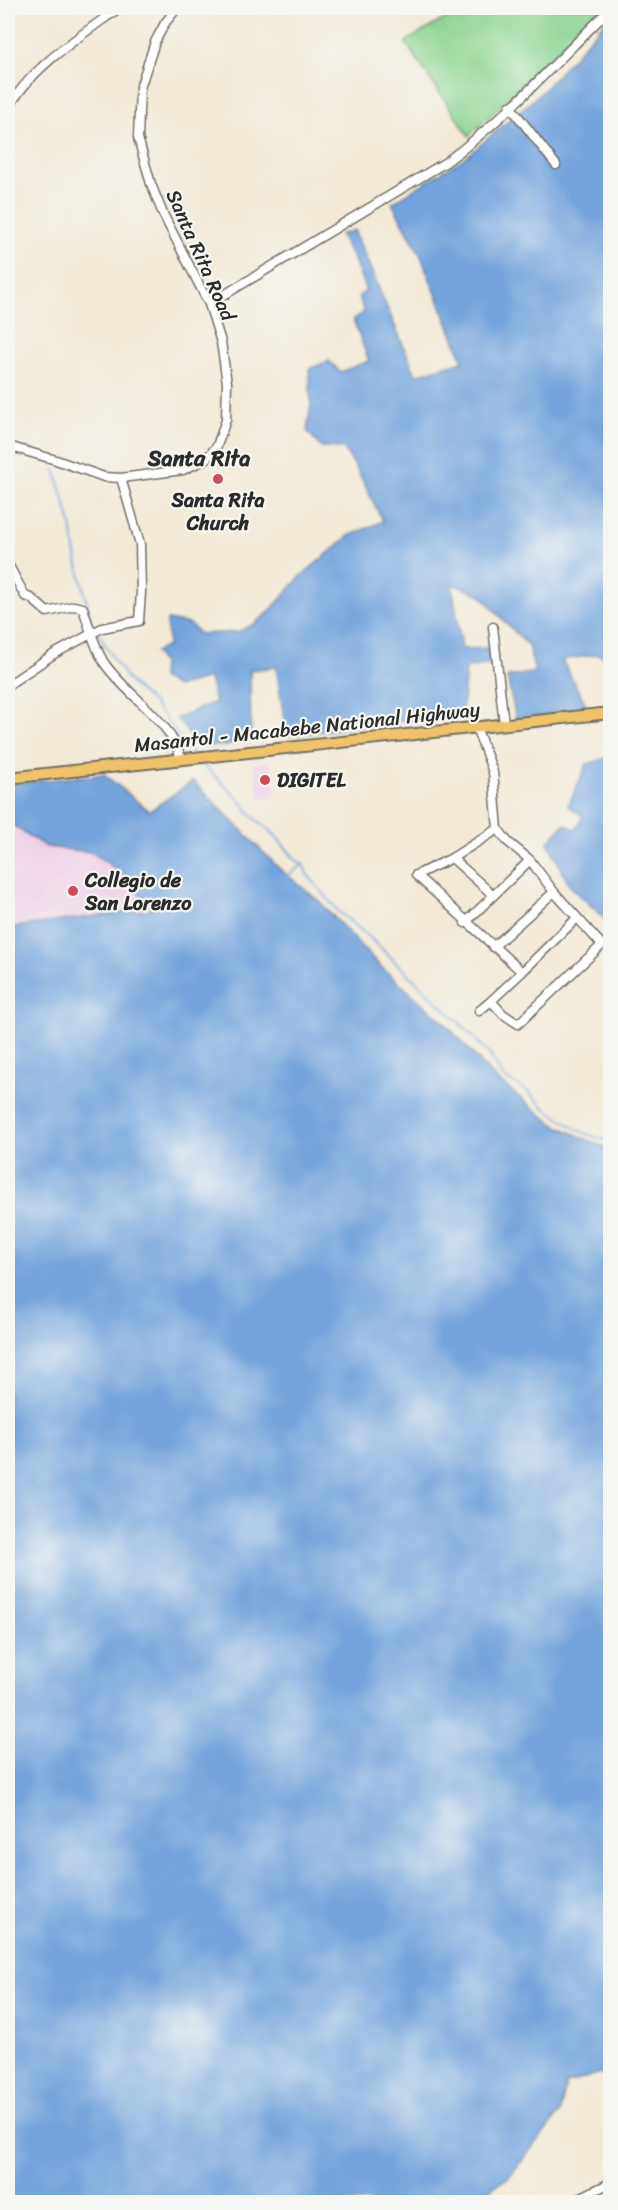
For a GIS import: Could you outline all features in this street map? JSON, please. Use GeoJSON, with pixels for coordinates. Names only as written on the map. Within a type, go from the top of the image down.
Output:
{"type":"FeatureCollection","features":[{"type":"Feature","properties":{"kind":"main road","name":"Masantol - Macabebe National Highway"},"geometry":{"type":"LineString","coordinates":[[8,778],[610,713]]}},
{"type":"Feature","properties":{"kind":"street"},"geometry":{"type":"LineString","coordinates":[[8,110],[15,94],[63,49],[119,8]]}},
{"type":"Feature","properties":{"kind":"street","name":"Santa Rita Road"},"geometry":{"type":"LineString","coordinates":[[8,446],[104,477],[121,478],[183,470],[206,459],[217,446],[226,420],[227,383],[221,342],[209,304],[163,214],[151,184],[138,138],[140,88],[155,42],[176,8]]}},
{"type":"Feature","properties":{"kind":"street"},"geometry":{"type":"LineString","coordinates":[[209,304],[466,148],[610,9]]}},
{"type":"Feature","properties":{"kind":"street"},"geometry":{"type":"LineString","coordinates":[[510,106],[556,165]]}},
{"type":"Feature","properties":{"kind":"street"},"geometry":{"type":"LineString","coordinates":[[8,685],[54,654],[97,631],[138,621],[141,592],[140,544],[121,478]]}},
{"type":"Feature","properties":{"kind":"street"},"geometry":{"type":"LineString","coordinates":[[8,564],[25,596],[31,598],[47,612],[74,606],[82,608],[97,631],[104,663],[166,729],[183,758]]}},
{"type":"Feature","properties":{"kind":"street"},"geometry":{"type":"LineString","coordinates":[[493,627],[504,724]]}},
{"type":"Feature","properties":{"kind":"street"},"geometry":{"type":"LineString","coordinates":[[476,727],[493,772],[498,829],[507,841],[530,860],[554,892],[602,945],[519,1024],[503,1014],[491,1000]]}},
{"type":"Feature","properties":{"kind":"street"},"geometry":{"type":"LineString","coordinates":[[498,829],[452,858],[416,875],[522,972]]}},
{"type":"Feature","properties":{"kind":"street"},"geometry":{"type":"LineString","coordinates":[[452,858],[493,895]]}},
{"type":"Feature","properties":{"kind":"street"},"geometry":{"type":"LineString","coordinates":[[465,922],[530,860]]}},
{"type":"Feature","properties":{"kind":"street"},"geometry":{"type":"LineString","coordinates":[[493,947],[554,892]]}},
{"type":"Feature","properties":{"kind":"street"},"geometry":{"type":"LineString","coordinates":[[479,1011],[578,918]]}},
{"type":"Feature","properties":{"kind":"street"},"geometry":{"type":"LineString","coordinates":[[571,2202],[610,2183]]}},
{"type":"Feature","properties":{"kind":"shaded area","name":"DIGITEL"},"geometry":{"type":"Polygon","coordinates":[[[270,761],[276,796],[260,799],[253,764],[270,761]]]}},
{"type":"Feature","properties":{"kind":"shaded area","name":"Collegio de San Lorenzo"},"geometry":{"type":"Polygon","coordinates":[[[8,822],[46,847],[91,852],[122,873],[153,909],[8,928],[8,822]]]}},
{"type":"Feature","properties":{"kind":"green space"},"geometry":{"type":"Polygon","coordinates":[[[463,8],[601,8],[469,136],[405,42],[463,8]]]}},
{"type":"Feature","properties":{"kind":"water"},"geometry":{"type":"Polygon","coordinates":[[[610,16],[610,661],[598,654],[562,660],[589,710],[516,719],[507,677],[535,672],[528,645],[481,595],[452,584],[462,649],[488,648],[491,664],[466,668],[462,713],[287,736],[276,667],[250,670],[251,736],[226,746],[198,746],[176,718],[215,702],[209,678],[177,687],[161,678],[162,663],[155,652],[168,646],[167,620],[190,624],[200,634],[238,632],[267,614],[302,575],[349,536],[383,521],[355,466],[343,448],[321,447],[307,431],[311,404],[309,369],[329,361],[340,372],[369,361],[353,319],[364,313],[359,296],[366,291],[354,260],[340,235],[354,230],[416,375],[463,361],[420,254],[392,203],[466,157],[543,91],[610,16]]]}},
{"type":"Feature","properties":{"kind":"water"},"geometry":{"type":"Polygon","coordinates":[[[610,757],[610,924],[569,885],[548,842],[565,824],[576,830],[583,816],[568,806],[587,764],[610,757]]]}},
{"type":"Feature","properties":{"kind":"water"},"geometry":{"type":"Polygon","coordinates":[[[104,774],[149,811],[193,781],[279,868],[319,901],[380,966],[442,1020],[495,1078],[555,1125],[604,1147],[610,1145],[610,2081],[601,2073],[566,2084],[560,2113],[509,2177],[471,2202],[8,2202],[8,928],[152,909],[122,873],[91,852],[46,847],[8,822],[8,784],[104,774]]]}},
{"type":"Feature","properties":{"kind":"waterway"},"geometry":{"type":"LineString","coordinates":[[55,469],[71,524],[91,620],[96,628]]}},
{"type":"Feature","properties":{"kind":"waterway"},"geometry":{"type":"LineString","coordinates":[[98,633],[131,684],[152,702],[194,755]]}},
{"type":"Feature","properties":{"kind":"waterway"},"geometry":{"type":"LineString","coordinates":[[200,762],[239,799],[253,817],[272,832],[296,860],[303,864],[307,874],[338,911],[369,937],[468,1031],[490,1055],[503,1077],[527,1091],[546,1109],[576,1129],[594,1137],[610,1140]]}},
{"type":"Feature","properties":{"kind":"waterway"},"geometry":{"type":"LineString","coordinates":[[286,877],[303,864]]}},
{"type":"Feature","properties":{"kind":"place","name":"Santa Rita Church"},"geometry":{"type":"Point","coordinates":[218,479]}},
{"type":"Feature","properties":{"kind":"place","name":"DIGITEL"},"geometry":{"type":"Point","coordinates":[265,780]}},
{"type":"Feature","properties":{"kind":"place","name":"Collegio de San Lorenzo"},"geometry":{"type":"Point","coordinates":[73,891]}},
{"type":"Feature","properties":{"kind":"district","name":"Santa Rita"},"geometry":{"type":"Point","coordinates":[199,458]}}]}
